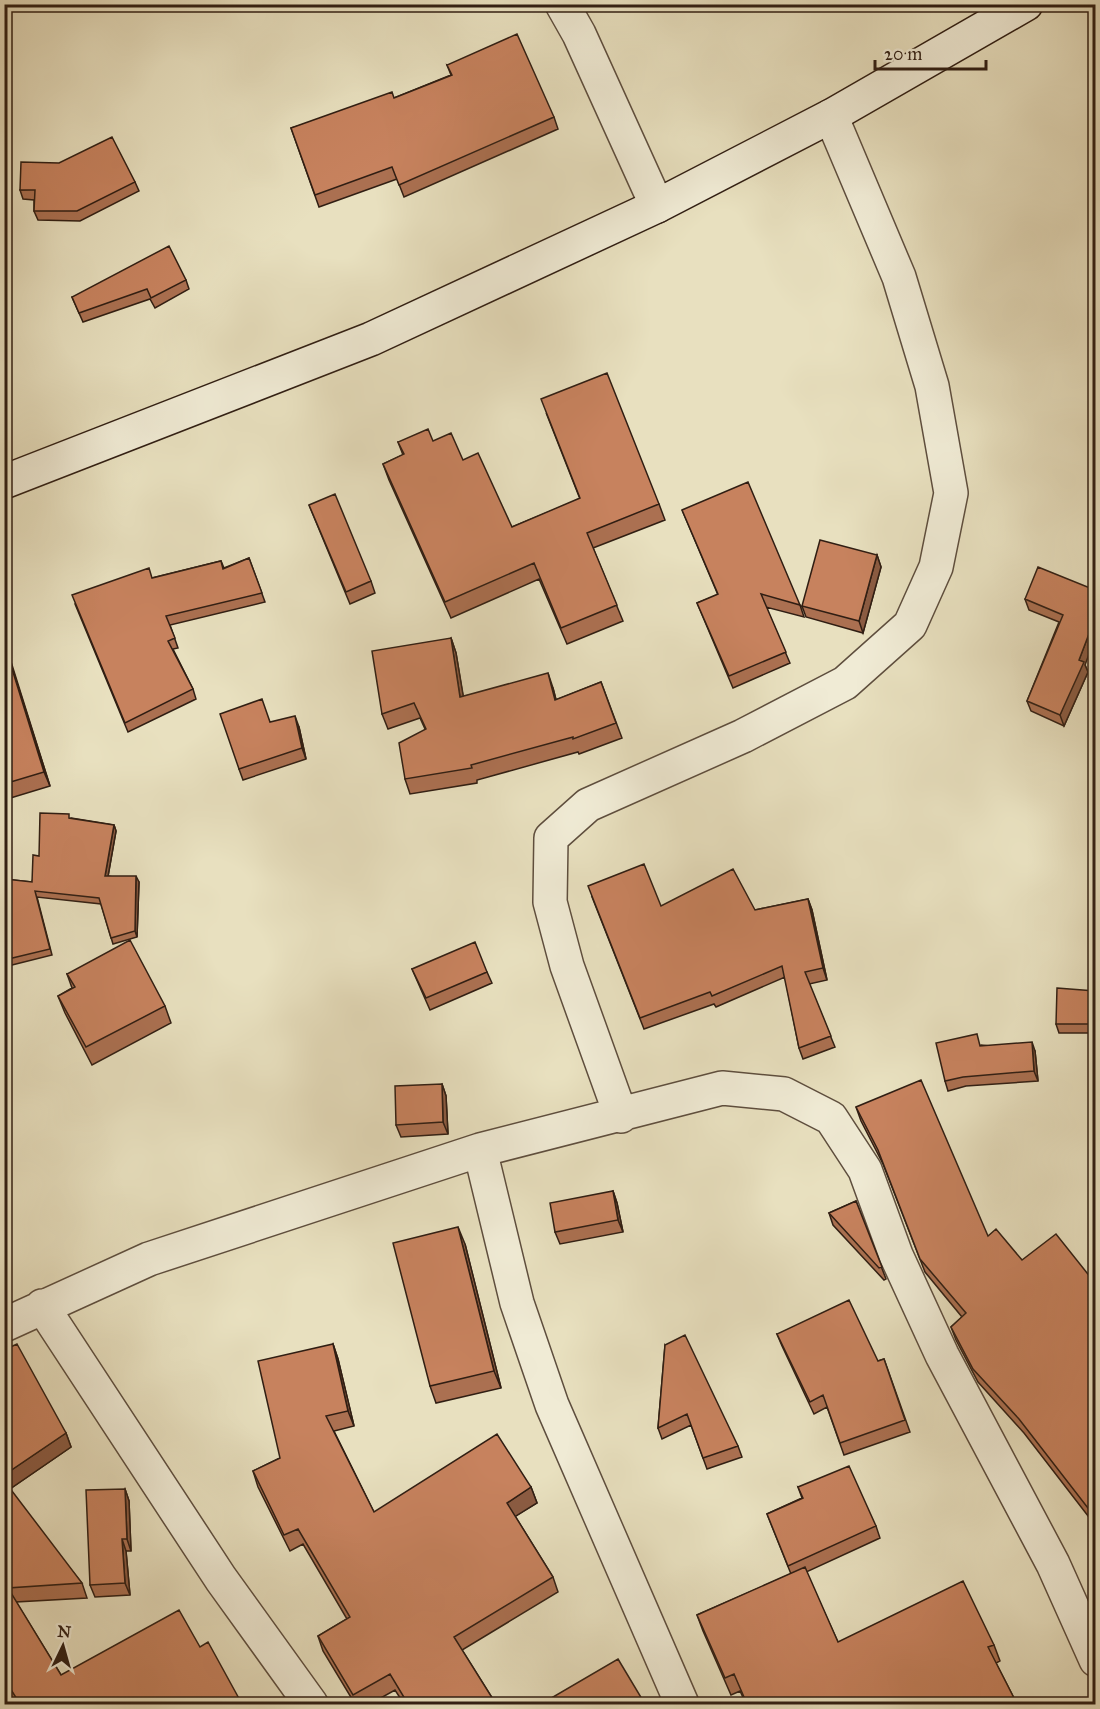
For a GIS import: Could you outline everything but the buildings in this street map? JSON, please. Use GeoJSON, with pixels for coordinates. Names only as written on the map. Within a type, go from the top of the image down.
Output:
{"type":"FeatureCollection","features":[{"type":"Feature","properties":{"kind":"street"},"geometry":{"type":"LineString","coordinates":[[562,4],[579,34],[657,206]]}},
{"type":"Feature","properties":{"kind":"street"},"geometry":{"type":"LineString","coordinates":[[4,482],[371,339],[657,206],[831,116],[1019,6]]}},
{"type":"Feature","properties":{"kind":"street"},"geometry":{"type":"LineString","coordinates":[[621,1116],[567,966],[550,902],[551,838],[588,805],[742,736],[845,682],[910,625],[936,567],[951,493],[932,386],[899,277],[831,116]]}},
{"type":"Feature","properties":{"kind":"street"},"geometry":{"type":"LineString","coordinates":[[4,1325],[149,1260],[480,1150],[621,1116],[722,1088],[784,1094],[831,1118],[865,1170],[896,1255],[942,1355],[1053,1564],[1095,1660]]}},
{"type":"Feature","properties":{"kind":"street"},"geometry":{"type":"LineString","coordinates":[[480,1150],[517,1303],[552,1405],[682,1704]]}},
{"type":"Feature","properties":{"kind":"street"},"geometry":{"type":"LineString","coordinates":[[42,1306],[220,1578],[311,1704]]}}]}
